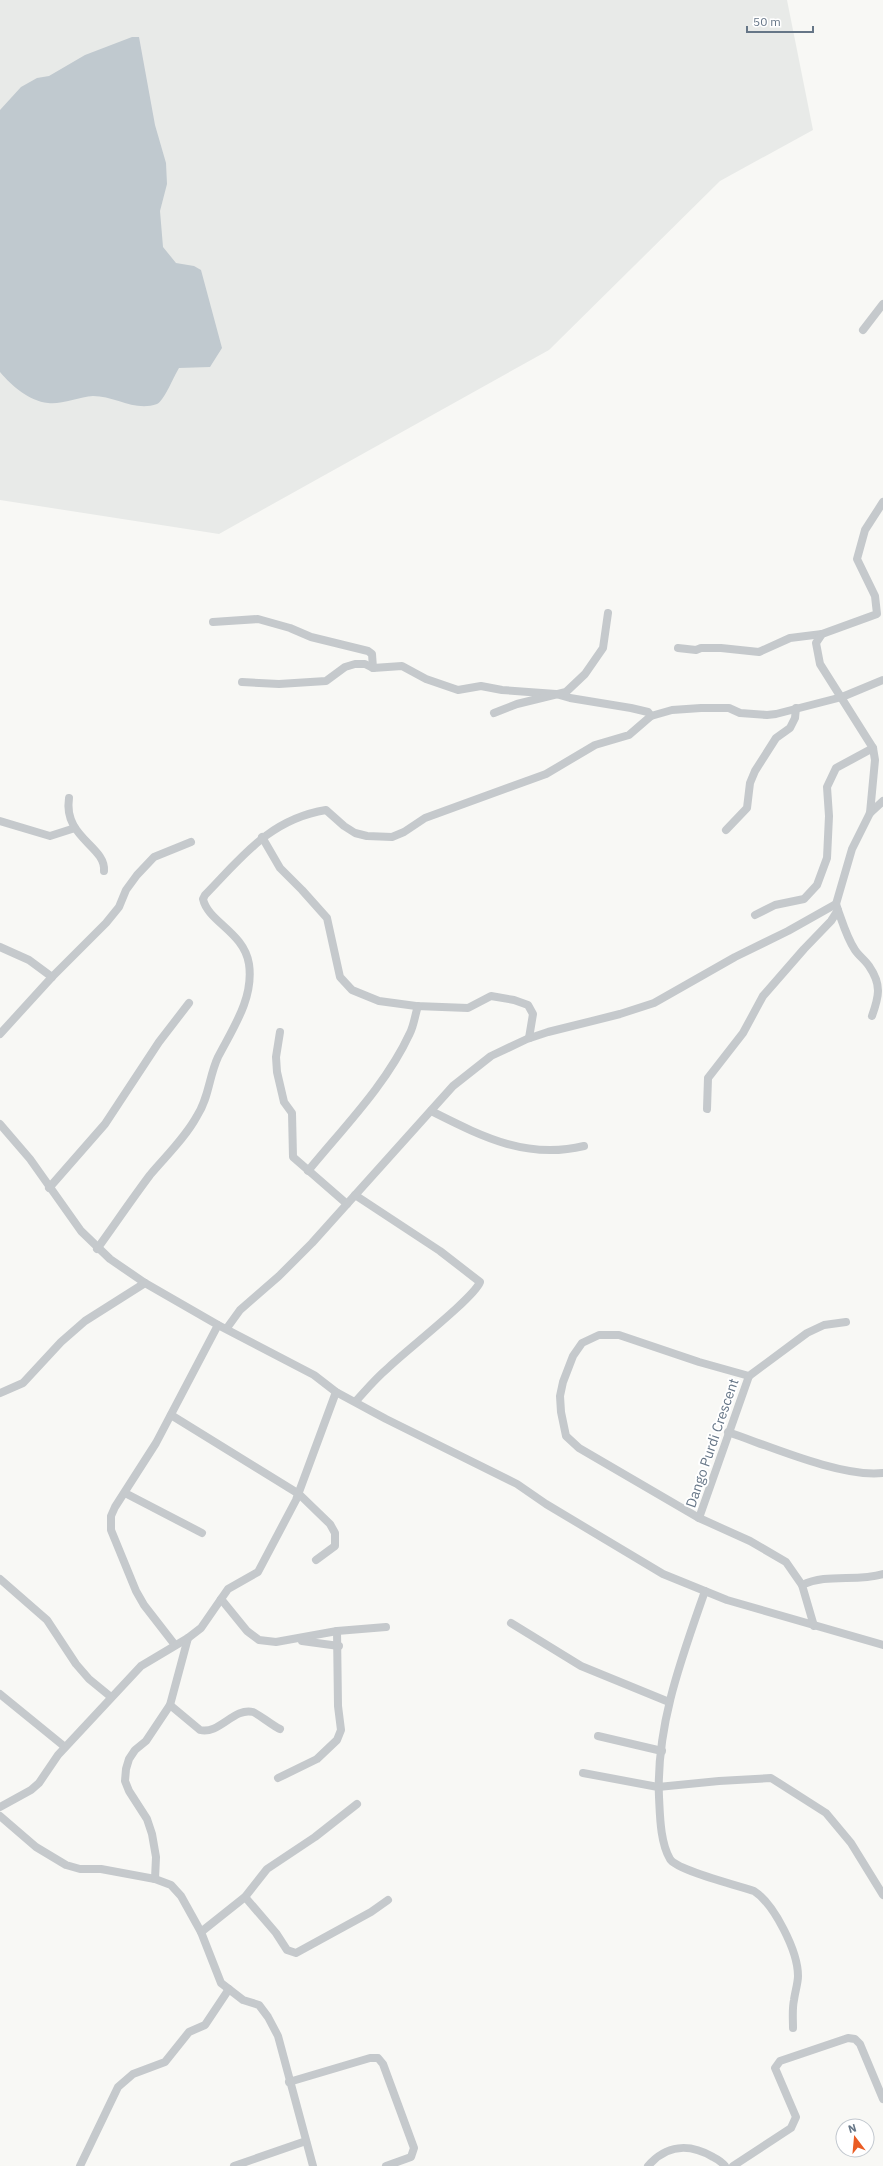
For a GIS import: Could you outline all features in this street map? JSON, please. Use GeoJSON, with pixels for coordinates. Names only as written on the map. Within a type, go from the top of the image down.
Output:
{"type":"FeatureCollection","features":[{"type":"Feature","properties":{"kind":"street"},"geometry":{"type":"LineString","coordinates":[[863,330],[883,304]]}},
{"type":"Feature","properties":{"kind":"street"},"geometry":{"type":"LineString","coordinates":[[678,648],[696,650],[700,648],[721,648],[759,652],[790,638],[822,634],[877,614],[874,596],[857,559],[866,530],[883,502]]}},
{"type":"Feature","properties":{"kind":"street"},"geometry":{"type":"LineString","coordinates":[[494,713],[566,692],[585,674],[596,659],[604,643],[608,613]]}},
{"type":"Feature","properties":{"kind":"street"},"geometry":{"type":"LineString","coordinates":[[213,622],[258,619],[290,628],[311,637],[368,651],[372,654],[373,668]]}},
{"type":"Feature","properties":{"kind":"street"},"geometry":{"type":"LineString","coordinates":[[822,634],[816,643],[820,664],[873,748],[875,760],[870,813]]}},
{"type":"Feature","properties":{"kind":"street"},"geometry":{"type":"LineString","coordinates":[[242,682],[279,684],[326,681],[345,667],[355,664],[365,664],[373,668],[402,666],[426,679],[458,690],[481,686],[502,690],[556,694],[570,698],[631,708],[648,712],[651,716]]}},
{"type":"Feature","properties":{"kind":"street"},"geometry":{"type":"LineString","coordinates":[[97,1249],[150,1176],[198,1116],[206,1096],[214,1065],[247,1001],[249,964],[245,950],[227,927],[215,918],[206,906],[203,899],[205,895],[262,837],[283,824],[326,810],[344,826],[355,833],[367,836],[392,837],[404,832],[425,818],[546,774],[595,745],[629,735],[651,716],[672,710],[701,708],[729,708],[740,713],[767,715],[842,697],[883,680]]}},
{"type":"Feature","properties":{"kind":"street"},"geometry":{"type":"LineString","coordinates":[[726,830],[747,808],[750,784],[755,771],[776,738],[790,728],[795,718],[796,708]]}},
{"type":"Feature","properties":{"kind":"street"},"geometry":{"type":"LineString","coordinates":[[756,916],[775,905],[804,899],[817,885],[823,873],[827,858],[829,816],[827,787],[836,768],[873,748]]}},
{"type":"Feature","properties":{"kind":"street"},"geometry":{"type":"LineString","coordinates":[[69,798],[68,811],[75,828],[101,857],[104,871]]}},
{"type":"Feature","properties":{"kind":"street"},"geometry":{"type":"LineString","coordinates":[[707,1110],[708,1078],[735,1040],[743,1033],[763,996],[804,949],[831,922],[837,907],[852,849],[870,813],[883,801]]}},
{"type":"Feature","properties":{"kind":"street"},"geometry":{"type":"LineString","coordinates":[[0,821],[50,836],[75,828]]}},
{"type":"Feature","properties":{"kind":"street"},"geometry":{"type":"LineString","coordinates":[[262,837],[280,868],[327,918],[340,976],[352,990],[379,1000],[418,1006],[468,1008],[491,996],[514,1000],[528,1005],[533,1014],[529,1038]]}},
{"type":"Feature","properties":{"kind":"street"},"geometry":{"type":"LineString","coordinates":[[0,1034],[52,977],[106,923],[119,908],[126,890],[137,875],[154,857],[191,842]]}},
{"type":"Feature","properties":{"kind":"street"},"geometry":{"type":"LineString","coordinates":[[837,907],[848,939],[856,952],[869,966],[878,985],[879,996],[872,1016]]}},
{"type":"Feature","properties":{"kind":"street"},"geometry":{"type":"LineString","coordinates":[[227,1328],[240,1310],[279,1276],[347,1204],[453,1086],[478,1064],[491,1056],[529,1038],[620,1014],[654,1003],[735,957],[837,907]]}},
{"type":"Feature","properties":{"kind":"street"},"geometry":{"type":"LineString","coordinates":[[0,948],[29,960],[52,977]]}},
{"type":"Feature","properties":{"kind":"street"},"geometry":{"type":"LineString","coordinates":[[49,1188],[105,1124],[159,1042],[189,1003]]}},
{"type":"Feature","properties":{"kind":"street"},"geometry":{"type":"LineString","coordinates":[[308,1171],[366,1102],[385,1074],[410,1032],[418,1006]]}},
{"type":"Feature","properties":{"kind":"street"},"geometry":{"type":"LineString","coordinates":[[280,1032],[276,1057],[277,1072],[284,1102],[292,1113],[291,1150],[293,1157],[347,1204]]}},
{"type":"Feature","properties":{"kind":"street"},"geometry":{"type":"LineString","coordinates":[[431,1111],[484,1137],[510,1146],[552,1151],[584,1146]]}},
{"type":"Feature","properties":{"kind":"street"},"geometry":{"type":"LineString","coordinates":[[0,1126],[18,1144],[81,1231],[97,1249],[123,1269],[145,1283],[218,1325],[227,1328],[314,1376],[336,1392],[356,1401],[386,1419],[517,1484],[546,1504],[663,1574],[728,1600],[883,1645]]}},
{"type":"Feature","properties":{"kind":"street"},"geometry":{"type":"LineString","coordinates":[[355,1195],[440,1251],[480,1282],[478,1287],[462,1303],[387,1369],[356,1401]]}},
{"type":"Feature","properties":{"kind":"street"},"geometry":{"type":"LineString","coordinates":[[0,1393],[23,1383],[61,1342],[80,1326],[145,1283]]}},
{"type":"Feature","properties":{"kind":"street"},"geometry":{"type":"LineString","coordinates":[[814,1626],[802,1585],[786,1562],[750,1541],[699,1518],[579,1448],[566,1436],[561,1412],[560,1396],[567,1370],[582,1343],[599,1335],[619,1335],[700,1362],[749,1376],[807,1333],[824,1325],[846,1322]]}},
{"type":"Feature","properties":{"kind":"street"},"geometry":{"type":"LineString","coordinates":[[175,1645],[144,1605],[111,1530],[113,1511],[156,1443],[218,1325]]}},
{"type":"Feature","properties":{"kind":"street","name":"Dango Purdi Crescent"},"geometry":{"type":"LineString","coordinates":[[699,1518],[728,1432],[749,1376]]}},
{"type":"Feature","properties":{"kind":"street"},"geometry":{"type":"LineString","coordinates":[[0,1807],[31,1790],[39,1783],[65,1747],[141,1666],[188,1638],[201,1628],[228,1589],[258,1572],[299,1494],[336,1392]]}},
{"type":"Feature","properties":{"kind":"street"},"geometry":{"type":"LineString","coordinates":[[171,1415],[299,1494],[330,1524],[335,1533],[335,1546],[316,1560]]}},
{"type":"Feature","properties":{"kind":"street"},"geometry":{"type":"LineString","coordinates":[[728,1432],[831,1467],[870,1475],[883,1473]]}},
{"type":"Feature","properties":{"kind":"street"},"geometry":{"type":"LineString","coordinates":[[125,1493],[202,1533]]}},
{"type":"Feature","properties":{"kind":"street"},"geometry":{"type":"LineString","coordinates":[[802,1585],[815,1579],[857,1579],[883,1574]]}},
{"type":"Feature","properties":{"kind":"street"},"geometry":{"type":"LineString","coordinates":[[0,1579],[47,1620],[76,1664],[89,1679],[111,1697]]}},
{"type":"Feature","properties":{"kind":"street"},"geometry":{"type":"LineString","coordinates":[[705,1590],[669,1702],[658,1788],[659,1822],[670,1860],[680,1868],[754,1891],[764,1897],[792,1948],[798,1976],[794,2002],[793,2028]]}},
{"type":"Feature","properties":{"kind":"street"},"geometry":{"type":"LineString","coordinates":[[221,1599],[247,1631],[260,1640],[276,1642],[338,1631],[386,1628]]}},
{"type":"Feature","properties":{"kind":"street"},"geometry":{"type":"LineString","coordinates":[[511,1624],[581,1666],[669,1702]]}},
{"type":"Feature","properties":{"kind":"street"},"geometry":{"type":"LineString","coordinates":[[278,1778],[318,1759],[337,1740],[341,1730],[338,1706],[338,1631]]}},
{"type":"Feature","properties":{"kind":"street"},"geometry":{"type":"LineString","coordinates":[[155,1879],[156,1857],[152,1834],[147,1819],[129,1791],[125,1781],[129,1759],[135,1750],[146,1741],[170,1705],[188,1638]]}},
{"type":"Feature","properties":{"kind":"street"},"geometry":{"type":"LineString","coordinates":[[289,1640],[339,1646]]}},
{"type":"Feature","properties":{"kind":"street"},"geometry":{"type":"LineString","coordinates":[[0,1694],[65,1747]]}},
{"type":"Feature","properties":{"kind":"street"},"geometry":{"type":"LineString","coordinates":[[170,1705],[196,1727],[204,1731],[214,1728],[241,1713],[250,1712],[255,1713],[266,1722],[280,1729]]}},
{"type":"Feature","properties":{"kind":"street"},"geometry":{"type":"LineString","coordinates":[[598,1736],[662,1751]]}},
{"type":"Feature","properties":{"kind":"street"},"geometry":{"type":"LineString","coordinates":[[583,1773],[658,1788],[720,1780],[771,1778],[826,1813],[851,1843],[883,1896]]}},
{"type":"Feature","properties":{"kind":"street"},"geometry":{"type":"LineString","coordinates":[[201,1932],[245,1897],[267,1869],[315,1837],[357,1804]]}},
{"type":"Feature","properties":{"kind":"street"},"geometry":{"type":"LineString","coordinates":[[0,1816],[36,1847],[57,1862],[80,1868],[101,1869],[155,1879],[170,1884],[176,1890],[201,1932],[221,1983],[243,2000],[259,2006],[268,2017],[278,2036],[289,2082],[313,2166]]}},
{"type":"Feature","properties":{"kind":"street"},"geometry":{"type":"LineString","coordinates":[[245,1897],[276,1934],[287,1950],[296,1953],[365,1915],[388,1900]]}},
{"type":"Feature","properties":{"kind":"street"},"geometry":{"type":"LineString","coordinates":[[80,2166],[118,2087],[133,2074],[165,2062],[189,2032],[205,2025],[229,1989]]}},
{"type":"Feature","properties":{"kind":"street"},"geometry":{"type":"LineString","coordinates":[[733,2166],[791,2128],[796,2117],[775,2068],[780,2062],[848,2038],[855,2039],[860,2044],[879,2082],[883,2099]]}},
{"type":"Feature","properties":{"kind":"street"},"geometry":{"type":"LineString","coordinates":[[289,2082],[370,2058],[378,2058],[383,2064],[414,2148],[411,2157],[386,2166]]}},
{"type":"Feature","properties":{"kind":"street"},"geometry":{"type":"LineString","coordinates":[[234,2166],[306,2141]]}},
{"type":"Feature","properties":{"kind":"street"},"geometry":{"type":"LineString","coordinates":[[648,2166],[669,2150],[689,2147],[702,2150],[725,2166]]}},
{"type":"Feature","properties":{"kind":"shaded area"},"geometry":{"type":"Polygon","coordinates":[[[0,0],[787,0],[813,130],[720,181],[549,350],[219,534],[0,500],[0,0]]]}},
{"type":"Feature","properties":{"kind":"shaded area"},"geometry":{"type":"Polygon","coordinates":[[[132,37],[139,37],[155,125],[166,163],[167,184],[160,211],[163,247],[176,263],[194,266],[201,270],[222,348],[210,367],[179,368],[166,393],[157,404],[149,406],[133,405],[109,398],[93,396],[58,403],[41,402],[21,392],[0,372],[0,110],[21,87],[37,78],[49,76],[85,55],[132,37]]]}}]}
